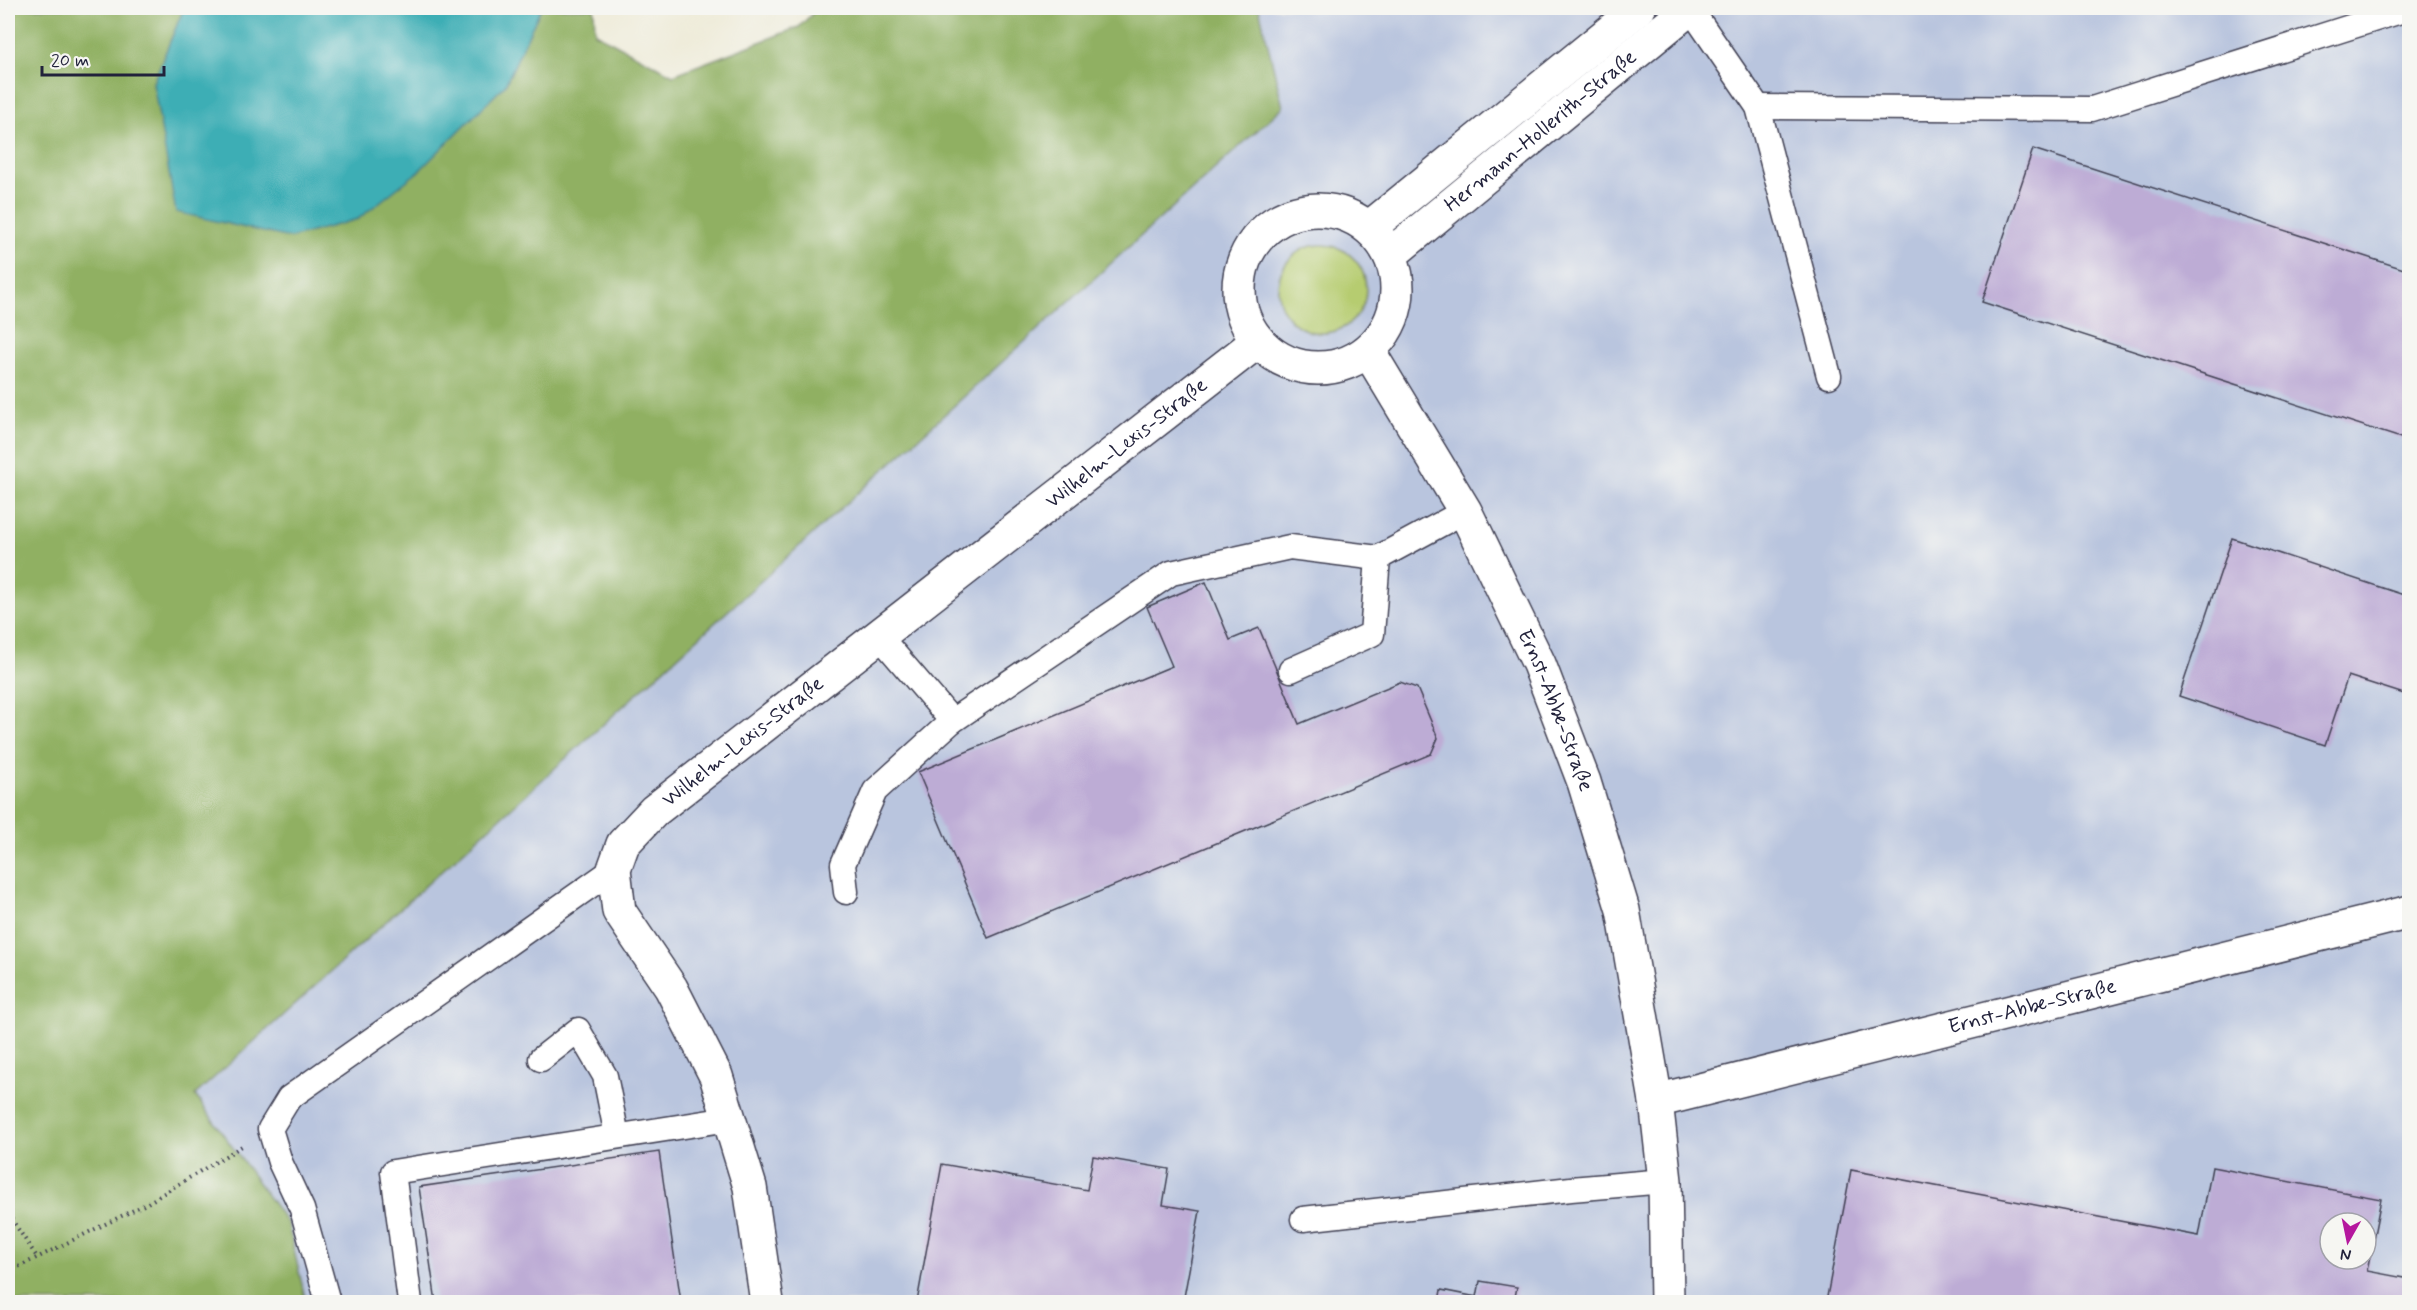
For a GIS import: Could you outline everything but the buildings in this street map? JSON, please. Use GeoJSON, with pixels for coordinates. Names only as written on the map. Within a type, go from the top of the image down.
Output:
{"type":"FeatureCollection","features":[{"type":"Feature","properties":{"kind":"street","name":"Hermann-Hollerith-Straße"},"geometry":{"type":"LineString","coordinates":[[1369,228],[1639,8]]}},
{"type":"Feature","properties":{"kind":"street","name":"Hermann-Hollerith-Straße"},"geometry":{"type":"LineString","coordinates":[[1390,255],[1690,8]]}},
{"type":"Feature","properties":{"kind":"street"},"geometry":{"type":"LineString","coordinates":[[1320,210],[1346,214],[1369,228],[1381,240],[1390,255],[1397,276],[1398,299],[1392,320],[1380,340],[1369,352],[1343,365],[1320,369],[1297,366],[1276,357],[1258,341],[1244,319],[1238,294],[1241,268],[1252,244],[1271,225],[1294,213],[1320,210]]}},
{"type":"Feature","properties":{"kind":"street","name":"Wilhelm-Lexis-Straße"},"geometry":{"type":"LineString","coordinates":[[767,1302],[750,1187],[716,1076],[671,988],[619,911],[614,869],[623,844],[654,811],[1258,341]]}},
{"type":"Feature","properties":{"kind":"street","name":"Ernst-Abbe-Straße"},"geometry":{"type":"LineString","coordinates":[[1369,352],[1465,511],[1539,664],[1584,783],[1623,910],[1656,1101],[1665,1181],[1667,1302]]}},
{"type":"Feature","properties":{"kind":"street","name":"Ernst-Abbe-Straße"},"geometry":{"type":"LineString","coordinates":[[1656,1101],[2409,912]]}},
{"type":"Feature","properties":{"kind":"lane"},"geometry":{"type":"LineString","coordinates":[[1690,8],[1758,107],[1829,376]]}},
{"type":"Feature","properties":{"kind":"lane"},"geometry":{"type":"LineString","coordinates":[[1758,107],[2092,110],[2409,8]]}},
{"type":"Feature","properties":{"kind":"lane"},"geometry":{"type":"LineString","coordinates":[[846,892],[843,864],[875,791],[952,721],[1171,573],[1290,547],[1377,558],[1465,511]]}},
{"type":"Feature","properties":{"kind":"lane"},"geometry":{"type":"LineString","coordinates":[[1291,670],[1372,634],[1377,558]]}},
{"type":"Feature","properties":{"kind":"lane"},"geometry":{"type":"LineString","coordinates":[[880,637],[952,721]]}},
{"type":"Feature","properties":{"kind":"lane"},"geometry":{"type":"LineString","coordinates":[[328,1302],[302,1209],[280,1162],[270,1129],[289,1098],[614,869]]}},
{"type":"Feature","properties":{"kind":"lane"},"geometry":{"type":"LineString","coordinates":[[542,1059],[578,1030],[605,1076],[617,1136]]}},
{"type":"Feature","properties":{"kind":"lane"},"geometry":{"type":"LineString","coordinates":[[410,1302],[393,1172],[729,1119]]}},
{"type":"Feature","properties":{"kind":"lane"},"geometry":{"type":"LineString","coordinates":[[1303,1219],[1571,1189],[1665,1181]]}},
{"type":"Feature","properties":{"kind":"path"},"geometry":{"type":"LineString","coordinates":[[8,1272],[146,1204],[270,1129]]}},
{"type":"Feature","properties":{"kind":"path"},"geometry":{"type":"LineString","coordinates":[[8,1214],[37,1257]]}},
{"type":"Feature","properties":{"kind":"shaded area"},"geometry":{"type":"Polygon","coordinates":[[[1259,8],[2409,8],[2409,1302],[306,1302],[288,1224],[195,1096],[1283,107],[1259,8]]]}},
{"type":"Feature","properties":{"kind":"green space"},"geometry":{"type":"Polygon","coordinates":[[[8,8],[184,8],[153,83],[505,85],[541,8],[594,8],[595,33],[673,75],[799,27],[818,8],[1259,8],[1283,107],[195,1095],[288,1224],[306,1302],[8,1302],[8,8]]]}},
{"type":"Feature","properties":{"kind":"green space"},"geometry":{"type":"Polygon","coordinates":[[[1322,245],[1339,249],[1353,258],[1362,272],[1366,289],[1362,306],[1353,320],[1339,329],[1322,333],[1305,329],[1291,320],[1282,306],[1278,289],[1282,272],[1291,258],[1305,249],[1322,245]]]}},
{"type":"Feature","properties":{"kind":"water"},"geometry":{"type":"Polygon","coordinates":[[[184,8],[541,8],[505,85],[419,171],[358,219],[290,238],[176,212],[153,83],[184,8]]]}}]}
